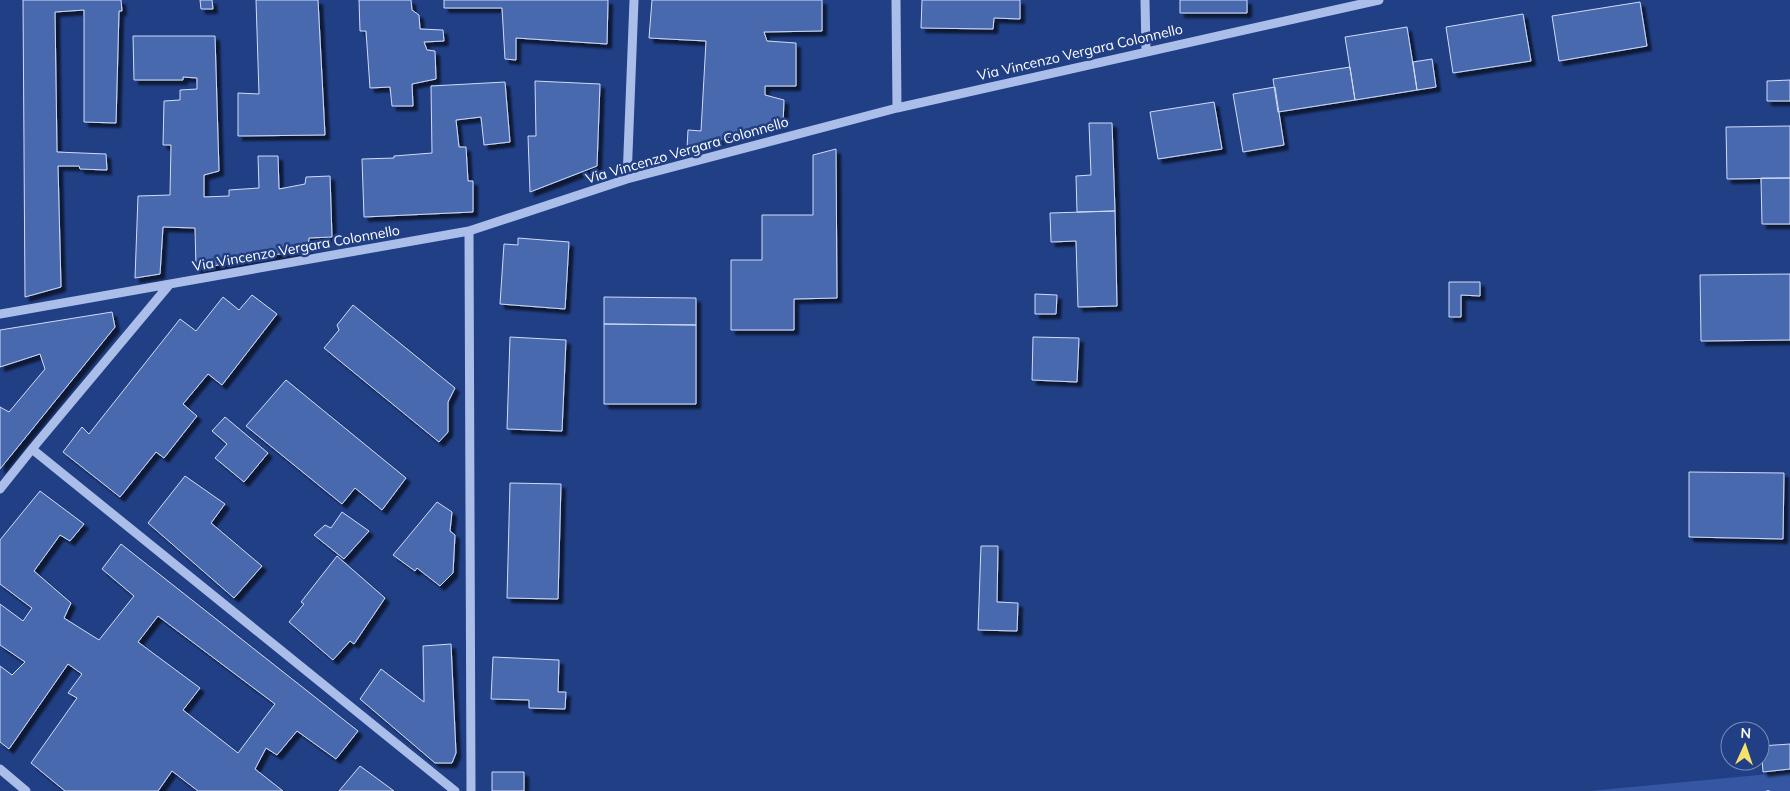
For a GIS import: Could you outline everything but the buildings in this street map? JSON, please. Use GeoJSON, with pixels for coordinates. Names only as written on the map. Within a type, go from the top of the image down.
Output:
{"type":"FeatureCollection","features":[{"type":"Feature","properties":{"kind":"street"},"geometry":{"type":"LineString","coordinates":[[627,179],[634,0]]}},
{"type":"Feature","properties":{"kind":"street"},"geometry":{"type":"LineString","coordinates":[[896,0],[897,108]]}},
{"type":"Feature","properties":{"kind":"street"},"geometry":{"type":"LineString","coordinates":[[1145,0],[1146,51]]}},
{"type":"Feature","properties":{"kind":"street","name":"Via Vincenzo Vergara Colonnello"},"geometry":{"type":"LineString","coordinates":[[0,314],[469,231],[627,179],[897,108],[1379,0]]}},
{"type":"Feature","properties":{"kind":"street"},"geometry":{"type":"LineString","coordinates":[[469,231],[471,791]]}},
{"type":"Feature","properties":{"kind":"street"},"geometry":{"type":"LineString","coordinates":[[0,490],[169,285]]}},
{"type":"Feature","properties":{"kind":"street"},"geometry":{"type":"LineString","coordinates":[[32,449],[455,791]]}},
{"type":"Feature","properties":{"kind":"street"},"geometry":{"type":"LineString","coordinates":[[0,769],[26,791]]}},
{"type":"Feature","properties":{"kind":"shaded area"},"geometry":{"type":"Polygon","coordinates":[[[1790,772],[1790,791],[1590,791],[1790,772]]]}}]}
